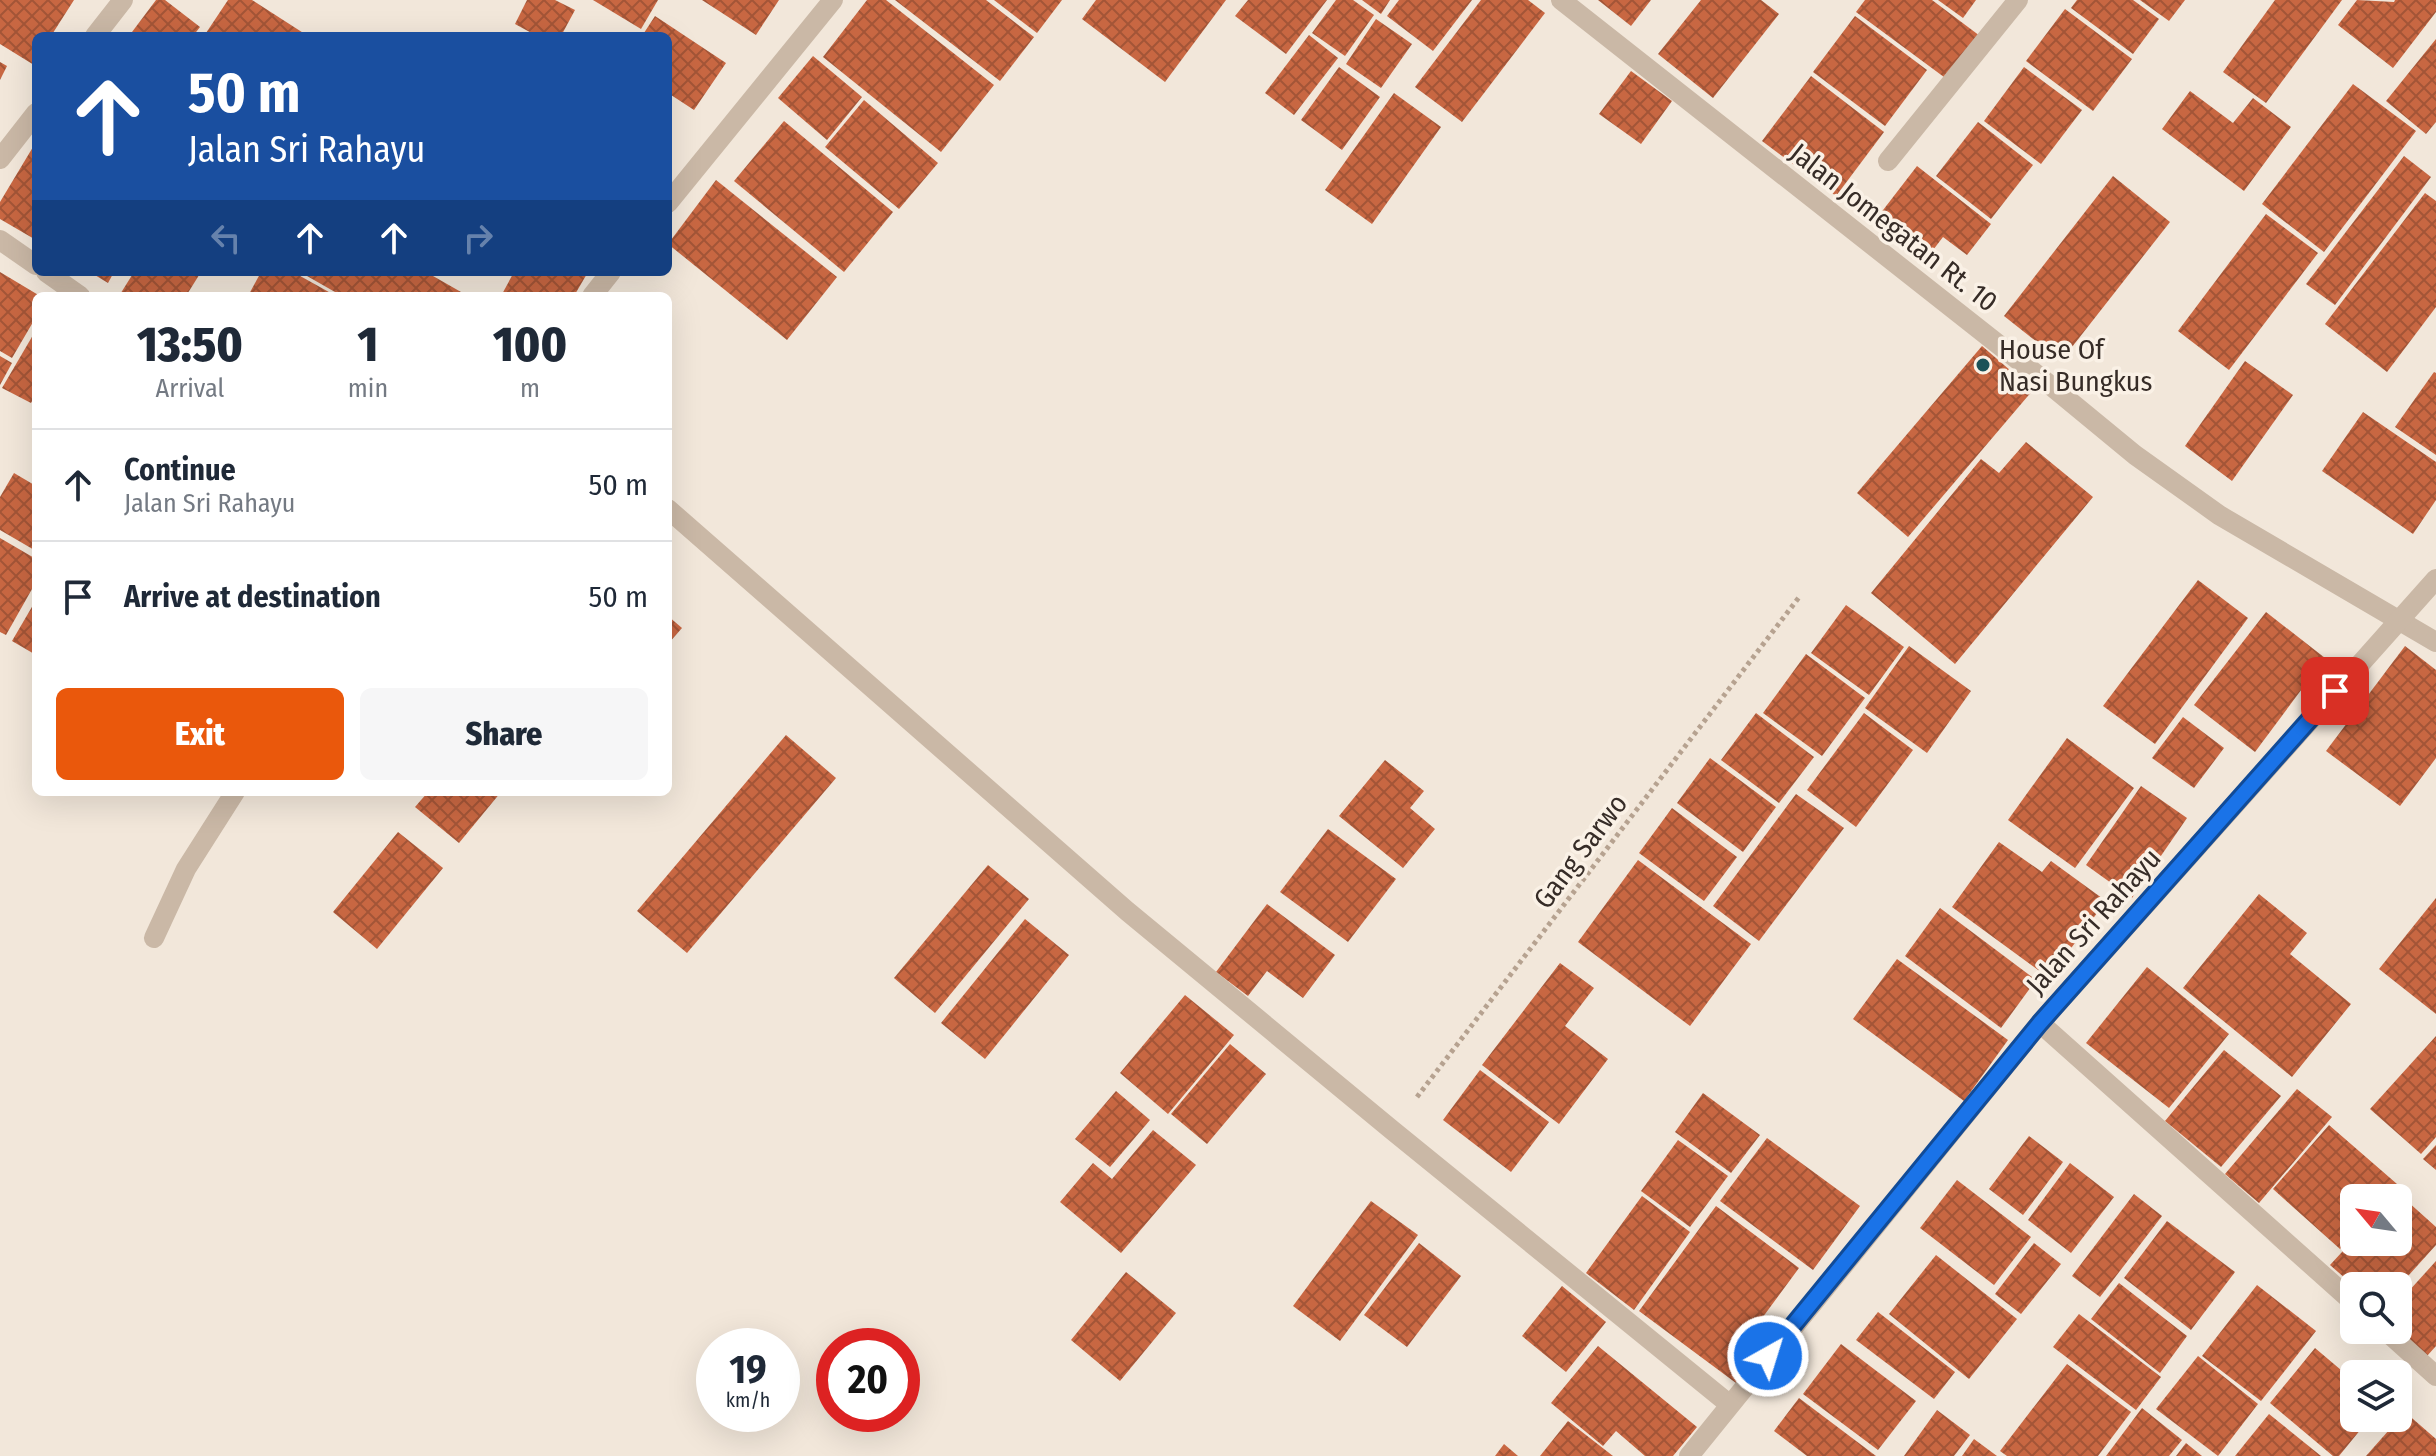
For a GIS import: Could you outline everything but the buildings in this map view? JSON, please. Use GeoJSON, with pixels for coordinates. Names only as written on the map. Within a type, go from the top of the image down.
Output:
{"type":"FeatureCollection","features":[{"type":"Feature","properties":{"kind":"street"},"geometry":{"type":"LineString","coordinates":[[98,32],[123,0]]}},
{"type":"Feature","properties":{"kind":"street"},"geometry":{"type":"LineString","coordinates":[[672,198],[833,0]]}},
{"type":"Feature","properties":{"kind":"street","name":"Jalan Jomegatan Rt. 10"},"geometry":{"type":"LineString","coordinates":[[1563,0],[2135,455],[2219,515],[2436,642]]}},
{"type":"Feature","properties":{"kind":"street"},"geometry":{"type":"LineString","coordinates":[[1888,161],[2018,0]]}},
{"type":"Feature","properties":{"kind":"street"},"geometry":{"type":"LineString","coordinates":[[0,159],[32,118]]}},
{"type":"Feature","properties":{"kind":"street"},"geometry":{"type":"LineString","coordinates":[[0,240],[32,262]]}},
{"type":"Feature","properties":{"kind":"street"},"geometry":{"type":"LineString","coordinates":[[52,276],[74,292]]}},
{"type":"Feature","properties":{"kind":"street"},"geometry":{"type":"LineString","coordinates":[[595,292],[608,276]]}},
{"type":"Feature","properties":{"kind":"street"},"geometry":{"type":"LineString","coordinates":[[672,513],[1127,911],[1729,1404]]}},
{"type":"Feature","properties":{"kind":"street","name":"Jalan Sri Rahayu"},"geometry":{"type":"LineString","coordinates":[[2340,1291],[2040,1023],[2436,579]]}},
{"type":"Feature","properties":{"kind":"street"},"geometry":{"type":"LineString","coordinates":[[154,938],[186,869],[232,796]]}},
{"type":"Feature","properties":{"kind":"street"},"geometry":{"type":"LineString","coordinates":[[1689,1456],[2040,1023]]}},
{"type":"Feature","properties":{"kind":"street"},"geometry":{"type":"LineString","coordinates":[[2401,1344],[2436,1376]]}},
{"type":"Feature","properties":{"kind":"path","name":"Gang Sarwo"},"geometry":{"type":"LineString","coordinates":[[1392,1130],[1800,596]]}},
{"type":"Feature","properties":{"kind":"place","name":"House Of Nasi Bungkus"},"geometry":{"type":"Point","coordinates":[1983,365]}},
{"type":"Feature","properties":{"kind":"route"},"geometry":{"type":"LineString","coordinates":[[1768,1356],[2040,1023],[2335,691]]}}]}
